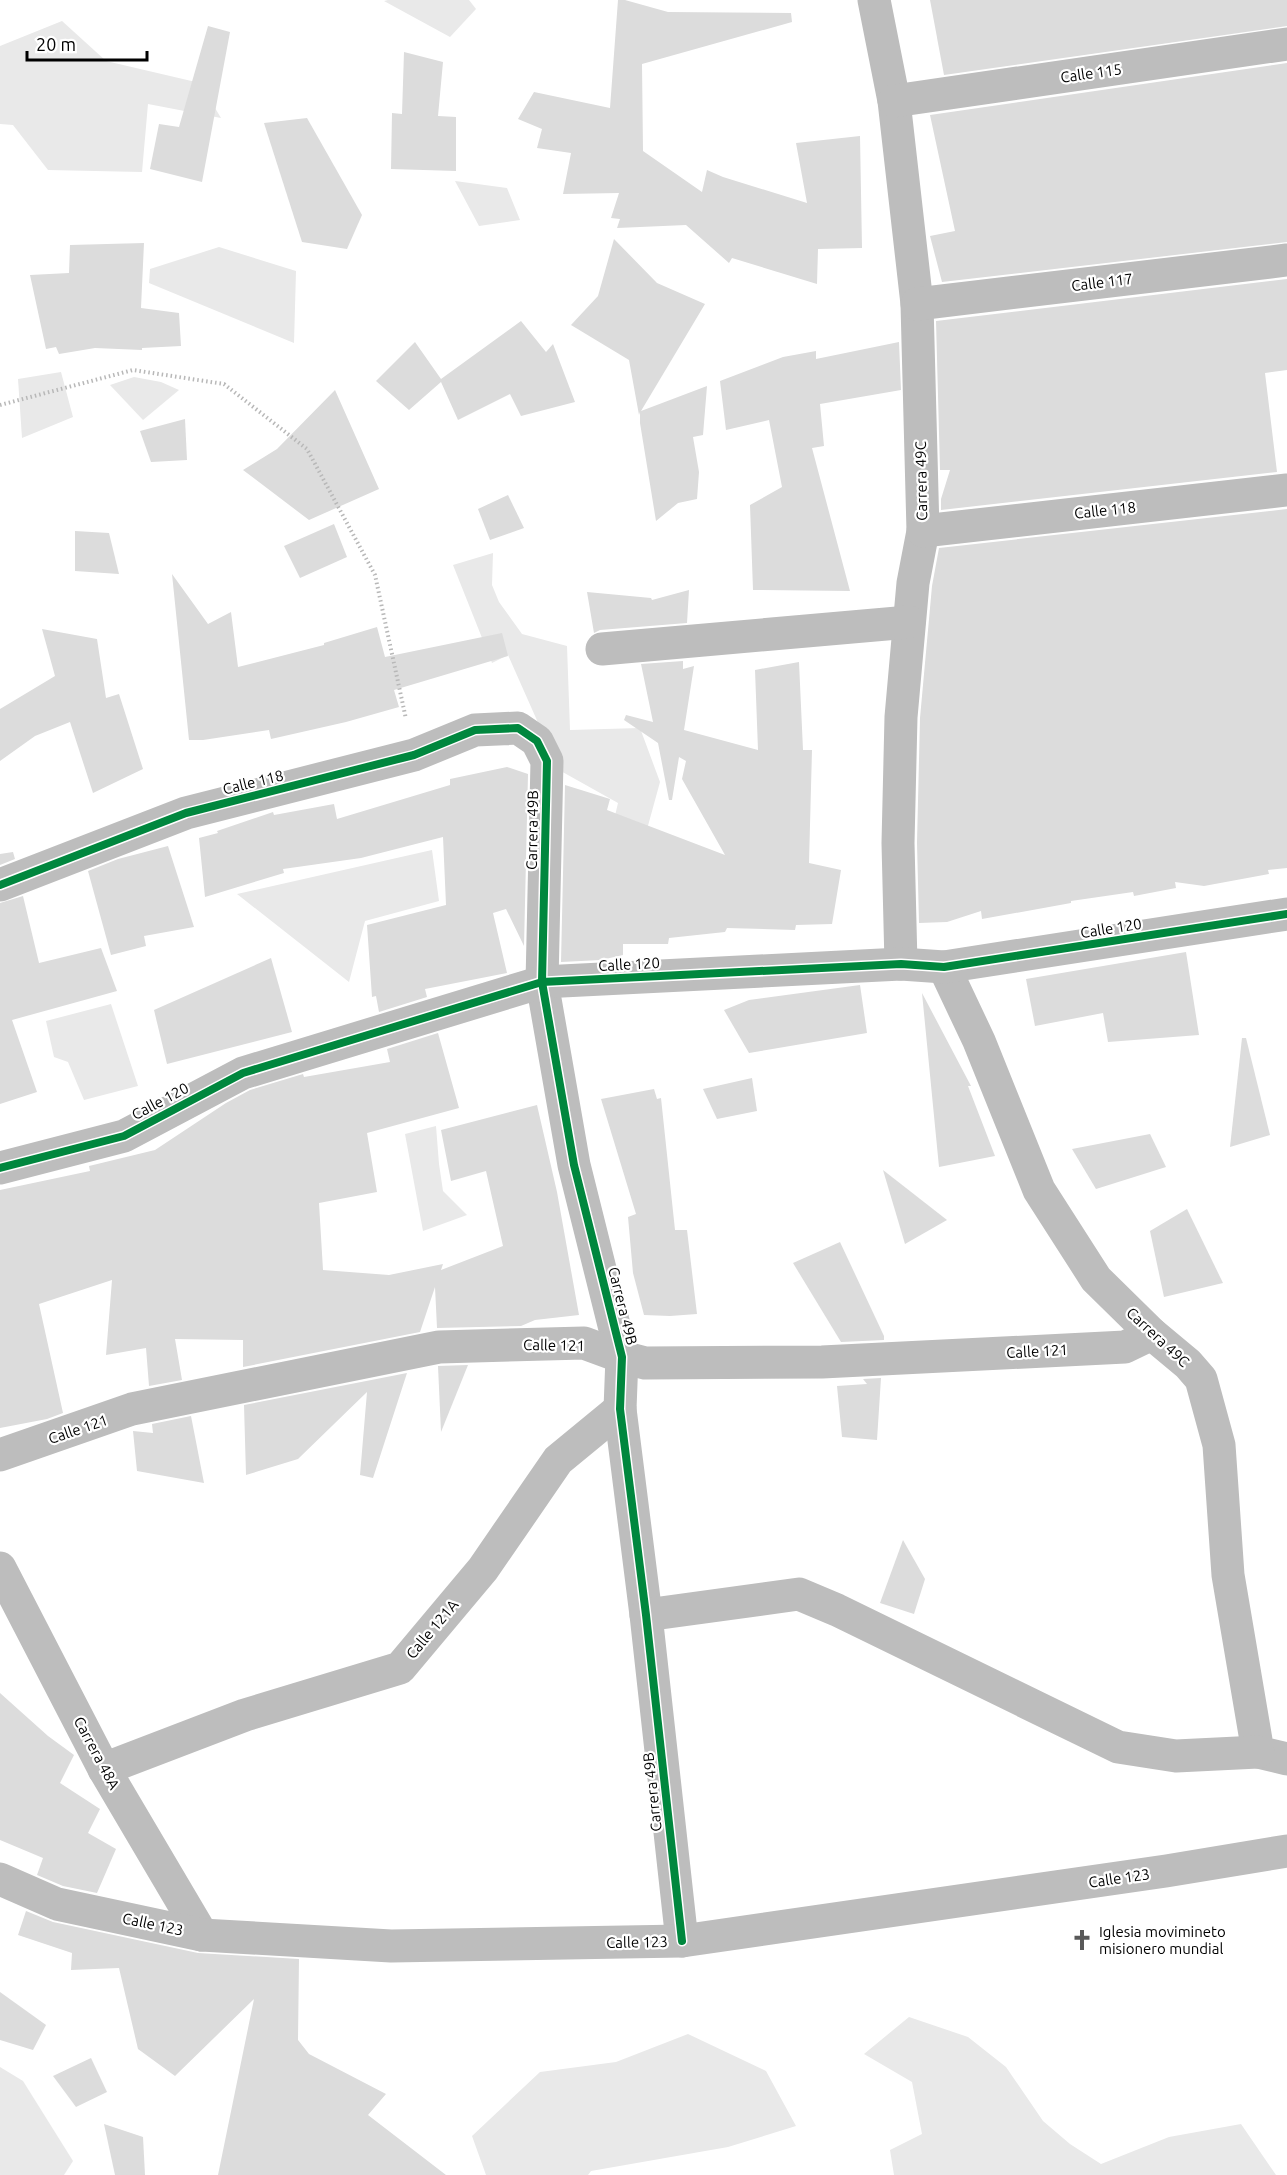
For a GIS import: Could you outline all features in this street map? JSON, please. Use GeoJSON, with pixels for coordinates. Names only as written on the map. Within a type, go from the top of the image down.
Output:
{"type":"FeatureCollection","features":[{"type":"Feature","properties":{"kind":"street","name":"Carrera 49C"},"geometry":{"type":"LineString","coordinates":[[874,0],[894,101],[917,304],[923,531],[913,583],[900,729],[898,843],[901,964]]}},
{"type":"Feature","properties":{"kind":"street","name":"Calle 115"},"geometry":{"type":"LineString","coordinates":[[894,101],[1287,44]]}},
{"type":"Feature","properties":{"kind":"street","name":"Calle 117"},"geometry":{"type":"LineString","coordinates":[[917,304],[1287,260]]}},
{"type":"Feature","properties":{"kind":"street","name":"Calle 118"},"geometry":{"type":"LineString","coordinates":[[923,531],[1287,489]]}},
{"type":"Feature","properties":{"kind":"street"},"geometry":{"type":"LineString","coordinates":[[602,649],[909,622]]}},
{"type":"Feature","properties":{"kind":"street","name":"Calle 118"},"geometry":{"type":"LineString","coordinates":[[0,885],[186,813],[414,755],[475,730],[518,728]]}},
{"type":"Feature","properties":{"kind":"street","name":"Carrera 49B"},"geometry":{"type":"LineString","coordinates":[[518,728],[537,741],[548,761],[542,982],[574,1165],[622,1357],[620,1410],[646,1615],[682,1941]]}},
{"type":"Feature","properties":{"kind":"street","name":"Calle 120"},"geometry":{"type":"LineString","coordinates":[[0,1168],[124,1136],[243,1073],[542,982],[901,964],[944,967],[1287,914]]}},
{"type":"Feature","properties":{"kind":"street","name":"Carrera 49C"},"geometry":{"type":"LineString","coordinates":[[944,967],[979,1041],[1039,1190],[1096,1279],[1152,1334],[1188,1364],[1201,1379],[1219,1445],[1228,1575],[1273,1756]]}},
{"type":"Feature","properties":{"kind":"street","name":"Calle 121"},"geometry":{"type":"LineString","coordinates":[[0,1455],[132,1409],[439,1347],[584,1343],[645,1363],[822,1362],[1125,1347],[1152,1334]]}},
{"type":"Feature","properties":{"kind":"street","name":"Calle 121A"},"geometry":{"type":"LineString","coordinates":[[104,1770],[245,1715],[400,1668],[483,1569],[558,1461],[620,1410]]}},
{"type":"Feature","properties":{"kind":"street","name":"Carrera 48A"},"geometry":{"type":"LineString","coordinates":[[0,1568],[104,1770],[202,1935]]}},
{"type":"Feature","properties":{"kind":"street"},"geometry":{"type":"LineString","coordinates":[[646,1615],[799,1594],[848,1615],[1118,1747],[1176,1756],[1273,1756]]}},
{"type":"Feature","properties":{"kind":"street","name":"Calle 123"},"geometry":{"type":"LineString","coordinates":[[0,1880],[57,1904],[202,1935],[391,1946],[682,1941],[1287,1851]]}},
{"type":"Feature","properties":{"kind":"path"},"geometry":{"type":"LineString","coordinates":[[0,405],[133,370],[144,371],[224,384],[307,449],[375,576],[414,755]]}},
{"type":"Feature","properties":{"kind":"shaded area"},"geometry":{"type":"Polygon","coordinates":[[[469,0],[476,9],[450,37],[384,1],[469,0]]]}},
{"type":"Feature","properties":{"kind":"shaded area"},"geometry":{"type":"Polygon","coordinates":[[[62,21],[106,61],[200,83],[221,118],[148,104],[142,172],[48,170],[13,125],[0,124],[0,46],[62,21]]]}},
{"type":"Feature","properties":{"kind":"shaded area"},"geometry":{"type":"Polygon","coordinates":[[[455,181],[507,188],[520,220],[479,226],[455,181]]]}},
{"type":"Feature","properties":{"kind":"shaded area"},"geometry":{"type":"Polygon","coordinates":[[[219,247],[296,271],[294,343],[149,283],[150,269],[219,247]]]}},
{"type":"Feature","properties":{"kind":"shaded area"},"geometry":{"type":"Polygon","coordinates":[[[61,372],[73,417],[22,438],[18,379],[61,372]]]}},
{"type":"Feature","properties":{"kind":"shaded area"},"geometry":{"type":"Polygon","coordinates":[[[134,377],[161,382],[179,390],[143,420],[110,385],[134,377]]]}},
{"type":"Feature","properties":{"kind":"shaded area"},"geometry":{"type":"Polygon","coordinates":[[[493,553],[492,585],[499,602],[522,634],[567,646],[570,730],[640,728],[660,782],[632,884],[600,879],[618,803],[559,770],[508,655],[492,663],[453,565],[493,553]]]}},
{"type":"Feature","properties":{"kind":"shaded area"},"geometry":{"type":"Polygon","coordinates":[[[432,850],[439,901],[365,921],[349,982],[237,894],[432,850]]]}},
{"type":"Feature","properties":{"kind":"shaded area"},"geometry":{"type":"Polygon","coordinates":[[[111,1004],[138,1086],[84,1100],[68,1062],[54,1057],[46,1021],[111,1004]]]}},
{"type":"Feature","properties":{"kind":"shaded area"},"geometry":{"type":"Polygon","coordinates":[[[436,1126],[443,1191],[467,1215],[423,1231],[405,1134],[436,1126]]]}},
{"type":"Feature","properties":{"kind":"shaded area"},"geometry":{"type":"Polygon","coordinates":[[[909,2017],[968,2037],[1006,2067],[1043,2121],[1070,2144],[1101,2164],[1169,2137],[1241,2124],[1276,2175],[894,2175],[890,2150],[922,2134],[912,2082],[864,2054],[909,2017]]]}},
{"type":"Feature","properties":{"kind":"shaded area"},"geometry":{"type":"Polygon","coordinates":[[[688,2034],[766,2071],[796,2126],[728,2147],[591,2171],[588,2175],[486,2175],[472,2136],[540,2072],[616,2062],[688,2034]]]}},
{"type":"Feature","properties":{"kind":"shaded area"},"geometry":{"type":"Polygon","coordinates":[[[0,2067],[23,2081],[73,2161],[64,2175],[0,2175],[0,2067]]]}},
{"type":"Feature","properties":{"kind":"building"},"geometry":{"type":"Polygon","coordinates":[[[618,0],[668,12],[791,13],[792,22],[642,64],[643,151],[702,192],[707,170],[807,203],[796,143],[860,136],[862,248],[818,249],[817,284],[732,258],[729,263],[686,225],[617,228],[620,219],[611,218],[619,193],[563,194],[571,153],[537,148],[542,129],[518,119],[534,92],[610,108],[618,0]]]}},
{"type":"Feature","properties":{"kind":"building"},"geometry":{"type":"Polygon","coordinates":[[[930,0],[1287,0],[1287,26],[944,75],[930,0]]]}},
{"type":"Feature","properties":{"kind":"building"},"geometry":{"type":"Polygon","coordinates":[[[208,26],[230,32],[202,182],[150,169],[159,124],[179,127],[208,26]]]}},
{"type":"Feature","properties":{"kind":"building"},"geometry":{"type":"Polygon","coordinates":[[[404,52],[443,62],[438,116],[456,117],[456,171],[391,169],[392,113],[402,114],[404,52]]]}},
{"type":"Feature","properties":{"kind":"building"},"geometry":{"type":"Polygon","coordinates":[[[1287,63],[1287,242],[942,282],[930,236],[955,231],[930,115],[1287,63]]]}},
{"type":"Feature","properties":{"kind":"building"},"geometry":{"type":"Polygon","coordinates":[[[307,118],[362,215],[347,249],[302,242],[264,123],[307,118]]]}},
{"type":"Feature","properties":{"kind":"building"},"geometry":{"type":"Polygon","coordinates":[[[614,239],[657,283],[705,304],[641,411],[707,386],[703,435],[693,437],[699,472],[697,499],[678,503],[656,521],[640,412],[639,415],[629,360],[571,325],[598,296],[614,239]]]}},
{"type":"Feature","properties":{"kind":"building"},"geometry":{"type":"Polygon","coordinates":[[[144,243],[141,308],[179,313],[181,346],[142,348],[142,350],[95,348],[59,354],[56,347],[46,349],[30,275],[69,273],[70,245],[144,243]]]}},
{"type":"Feature","properties":{"kind":"building"},"geometry":{"type":"Polygon","coordinates":[[[1287,279],[1287,370],[1265,373],[1277,472],[941,510],[941,499],[950,470],[940,470],[936,321],[1287,279]]]}},
{"type":"Feature","properties":{"kind":"building"},"geometry":{"type":"Polygon","coordinates":[[[521,321],[546,352],[553,344],[575,402],[521,416],[510,394],[458,420],[441,382],[409,410],[376,381],[415,342],[441,379],[521,321]]]}},
{"type":"Feature","properties":{"kind":"building"},"geometry":{"type":"Polygon","coordinates":[[[899,342],[901,390],[820,404],[824,446],[812,448],[850,591],[753,590],[750,505],[782,487],[769,420],[726,430],[720,381],[783,357],[816,351],[816,359],[899,342]]]}},
{"type":"Feature","properties":{"kind":"building"},"geometry":{"type":"Polygon","coordinates":[[[335,390],[379,489],[309,520],[243,470],[277,449],[335,390]]]}},
{"type":"Feature","properties":{"kind":"building"},"geometry":{"type":"Polygon","coordinates":[[[185,419],[187,460],[151,462],[140,431],[185,419]]]}},
{"type":"Feature","properties":{"kind":"building"},"geometry":{"type":"Polygon","coordinates":[[[508,495],[524,528],[490,540],[478,509],[508,495]]]}},
{"type":"Feature","properties":{"kind":"building"},"geometry":{"type":"Polygon","coordinates":[[[1287,509],[1287,868],[1268,870],[1269,874],[1204,886],[1175,882],[1176,888],[1134,896],[1133,892],[1071,901],[1071,903],[982,919],[981,911],[947,922],[919,923],[917,843],[920,718],[932,586],[939,548],[1287,509]]]}},
{"type":"Feature","properties":{"kind":"building"},"geometry":{"type":"Polygon","coordinates":[[[334,524],[347,557],[300,578],[284,546],[334,524]]]}},
{"type":"Feature","properties":{"kind":"building"},"geometry":{"type":"Polygon","coordinates":[[[75,531],[109,533],[119,574],[75,571],[75,531]]]}},
{"type":"Feature","properties":{"kind":"building"},"geometry":{"type":"Polygon","coordinates":[[[172,574],[208,624],[231,612],[238,667],[324,645],[324,643],[377,627],[385,657],[502,633],[508,656],[394,690],[399,707],[346,722],[271,739],[269,730],[189,740],[172,574]]]}},
{"type":"Feature","properties":{"kind":"building"},"geometry":{"type":"Polygon","coordinates":[[[689,590],[687,623],[600,630],[594,633],[587,592],[651,598],[652,600],[689,590]]]}},
{"type":"Feature","properties":{"kind":"building"},"geometry":{"type":"Polygon","coordinates":[[[42,629],[97,639],[106,698],[119,694],[143,769],[93,793],[70,722],[35,736],[0,761],[0,709],[55,676],[42,629]]]}},
{"type":"Feature","properties":{"kind":"building"},"geometry":{"type":"Polygon","coordinates":[[[683,661],[683,669],[694,666],[684,730],[758,750],[755,670],[799,662],[803,750],[812,750],[809,863],[841,870],[832,924],[796,925],[795,930],[727,928],[725,932],[669,938],[668,944],[623,944],[623,955],[601,960],[561,962],[565,785],[610,799],[607,810],[725,855],[682,779],[686,761],[679,757],[672,800],[669,800],[658,743],[624,720],[626,715],[653,722],[641,664],[683,661]]]}},
{"type":"Feature","properties":{"kind":"building"},"geometry":{"type":"Polygon","coordinates":[[[507,767],[528,774],[524,946],[506,909],[493,913],[507,973],[425,989],[427,997],[379,1012],[376,996],[372,997],[367,925],[446,905],[443,837],[361,858],[283,869],[284,873],[205,897],[199,838],[273,812],[274,815],[334,804],[337,819],[450,785],[450,779],[507,767]]]}},
{"type":"Feature","properties":{"kind":"building"},"geometry":{"type":"Polygon","coordinates":[[[168,846],[194,927],[144,936],[146,946],[111,955],[88,871],[118,859],[168,846]]]}},
{"type":"Feature","properties":{"kind":"building"},"geometry":{"type":"Polygon","coordinates":[[[13,852],[15,859],[0,865],[0,854],[13,852]]]}},
{"type":"Feature","properties":{"kind":"building"},"geometry":{"type":"Polygon","coordinates":[[[23,896],[39,963],[101,948],[117,991],[12,1020],[37,1092],[0,1104],[0,903],[23,896]]]}},
{"type":"Feature","properties":{"kind":"building"},"geometry":{"type":"Polygon","coordinates":[[[1186,952],[1199,1035],[1108,1042],[1103,1013],[1035,1026],[1026,979],[1186,952]]]}},
{"type":"Feature","properties":{"kind":"building"},"geometry":{"type":"Polygon","coordinates":[[[271,958],[292,1032],[167,1064],[154,1010],[271,958]]]}},
{"type":"Feature","properties":{"kind":"building"},"geometry":{"type":"Polygon","coordinates":[[[860,985],[867,1033],[749,1053],[724,1010],[749,1000],[860,985]]]}},
{"type":"Feature","properties":{"kind":"building"},"geometry":{"type":"Polygon","coordinates":[[[922,993],[971,1086],[968,1086],[995,1156],[939,1167],[922,993]]]}},
{"type":"Feature","properties":{"kind":"building"},"geometry":{"type":"Polygon","coordinates":[[[438,1033],[459,1108],[367,1133],[377,1192],[319,1203],[323,1270],[389,1275],[443,1264],[441,1270],[503,1246],[486,1171],[451,1181],[441,1130],[537,1105],[557,1192],[579,1315],[535,1320],[521,1326],[437,1328],[435,1287],[420,1332],[243,1367],[243,1340],[175,1339],[182,1380],[149,1386],[146,1348],[106,1355],[112,1280],[39,1304],[63,1413],[47,1419],[0,1428],[0,1190],[90,1171],[89,1166],[155,1150],[226,1103],[250,1090],[303,1074],[304,1077],[390,1062],[387,1049],[438,1033]]]}},
{"type":"Feature","properties":{"kind":"building"},"geometry":{"type":"Polygon","coordinates":[[[1242,1038],[1246,1038],[1270,1135],[1230,1147],[1242,1038]]]}},
{"type":"Feature","properties":{"kind":"building"},"geometry":{"type":"Polygon","coordinates":[[[752,1078],[757,1111],[717,1119],[703,1089],[752,1078]]]}},
{"type":"Feature","properties":{"kind":"building"},"geometry":{"type":"Polygon","coordinates":[[[654,1089],[657,1099],[661,1098],[675,1230],[687,1230],[697,1314],[644,1315],[633,1273],[628,1217],[636,1214],[601,1099],[654,1089]]]}},
{"type":"Feature","properties":{"kind":"building"},"geometry":{"type":"Polygon","coordinates":[[[1150,1134],[1166,1167],[1096,1189],[1072,1149],[1150,1134]]]}},
{"type":"Feature","properties":{"kind":"building"},"geometry":{"type":"Polygon","coordinates":[[[883,1170],[947,1220],[905,1244],[883,1170]]]}},
{"type":"Feature","properties":{"kind":"building"},"geometry":{"type":"Polygon","coordinates":[[[1187,1209],[1223,1283],[1164,1297],[1150,1231],[1187,1209]]]}},
{"type":"Feature","properties":{"kind":"building"},"geometry":{"type":"Polygon","coordinates":[[[840,1242],[884,1340],[841,1342],[793,1263],[840,1242]]]}},
{"type":"Feature","properties":{"kind":"building"},"geometry":{"type":"Polygon","coordinates":[[[468,1365],[441,1432],[438,1366],[468,1365]]]}},
{"type":"Feature","properties":{"kind":"building"},"geometry":{"type":"Polygon","coordinates":[[[407,1373],[373,1478],[360,1475],[367,1392],[298,1459],[246,1475],[244,1405],[407,1373]]]}},
{"type":"Feature","properties":{"kind":"building"},"geometry":{"type":"Polygon","coordinates":[[[881,1378],[877,1440],[842,1437],[837,1386],[867,1384],[863,1379],[881,1378]]]}},
{"type":"Feature","properties":{"kind":"building"},"geometry":{"type":"Polygon","coordinates":[[[191,1416],[204,1483],[137,1471],[133,1431],[153,1433],[152,1424],[191,1416]]]}},
{"type":"Feature","properties":{"kind":"building"},"geometry":{"type":"Polygon","coordinates":[[[903,1540],[925,1579],[914,1614],[880,1603],[903,1540]]]}},
{"type":"Feature","properties":{"kind":"building"},"geometry":{"type":"Polygon","coordinates":[[[0,1693],[48,1736],[74,1755],[60,1783],[100,1809],[88,1833],[116,1849],[97,1893],[63,1886],[37,1875],[43,1858],[0,1840],[0,1693]]]}},
{"type":"Feature","properties":{"kind":"building"},"geometry":{"type":"Polygon","coordinates":[[[26,1911],[53,1922],[198,1953],[299,1959],[298,2040],[309,2054],[386,2094],[368,2115],[446,2175],[218,2175],[254,1999],[175,2076],[138,2049],[119,1968],[71,1970],[72,1953],[18,1935],[26,1911]]]}},
{"type":"Feature","properties":{"kind":"building"},"geometry":{"type":"Polygon","coordinates":[[[0,1992],[46,2025],[33,2050],[0,2040],[0,1992]]]}},
{"type":"Feature","properties":{"kind":"building"},"geometry":{"type":"Polygon","coordinates":[[[91,2058],[107,2092],[76,2107],[53,2076],[91,2058]]]}},
{"type":"Feature","properties":{"kind":"building"},"geometry":{"type":"Polygon","coordinates":[[[104,2124],[143,2137],[145,2175],[115,2175],[104,2124]]]}},
{"type":"Feature","properties":{"kind":"cycle path"},"geometry":{"type":"LineString","coordinates":[[0,885],[186,813],[414,755],[475,730],[518,728],[537,741],[547,761],[542,982],[574,1165],[622,1357],[620,1409],[646,1615],[682,1941]]}},
{"type":"Feature","properties":{"kind":"cycle path"},"geometry":{"type":"LineString","coordinates":[[0,1168],[124,1136],[243,1073],[542,982],[901,964],[944,967],[1287,914]]}},
{"type":"Feature","properties":{"kind":"place","name":"Iglesia movimineto misionero mundial"},"geometry":{"type":"Point","coordinates":[1082,1940]}}]}
